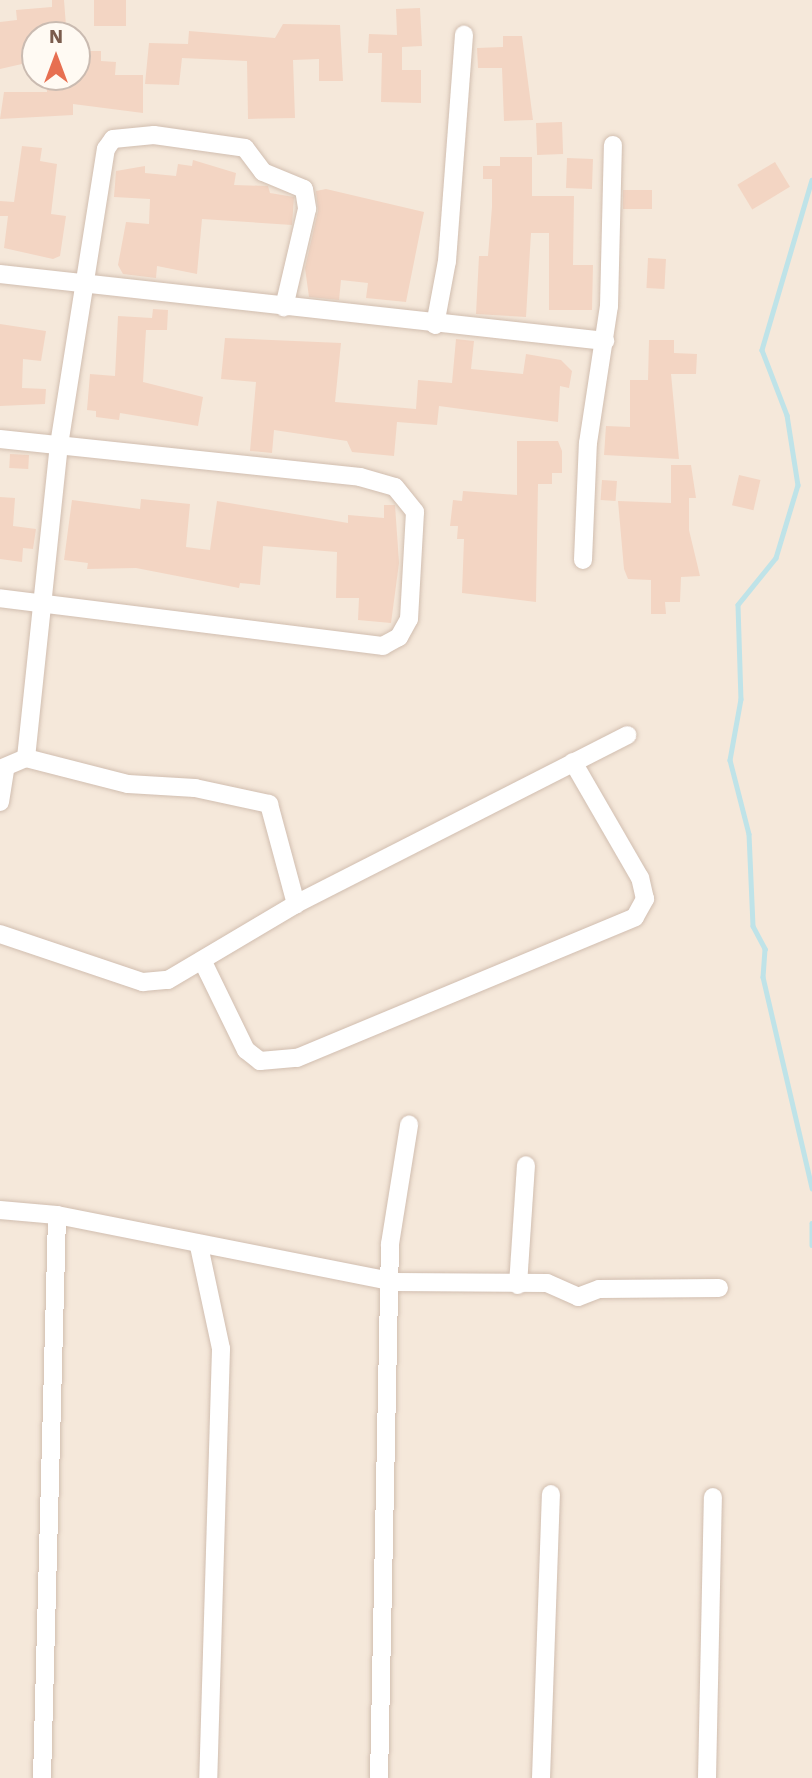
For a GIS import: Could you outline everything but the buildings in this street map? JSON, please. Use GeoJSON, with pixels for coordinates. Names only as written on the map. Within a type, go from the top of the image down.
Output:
{"type":"FeatureCollection","features":[{"type":"Feature","properties":{"kind":"street"},"geometry":{"type":"LineString","coordinates":[[435,325],[447,261],[464,35]]}},
{"type":"Feature","properties":{"kind":"street"},"geometry":{"type":"LineString","coordinates":[[26,758],[59,445],[106,149],[113,139],[153,135],[245,148],[263,172],[304,189],[307,209],[284,307]]}},
{"type":"Feature","properties":{"kind":"street"},"geometry":{"type":"LineString","coordinates":[[583,560],[588,443],[605,341],[613,145]]}},
{"type":"Feature","properties":{"kind":"street"},"geometry":{"type":"LineString","coordinates":[[0,274],[435,325],[605,341]]}},
{"type":"Feature","properties":{"kind":"street"},"geometry":{"type":"LineString","coordinates":[[0,439],[360,477],[395,487],[415,512],[409,619],[399,637],[383,646],[0,598]]}},
{"type":"Feature","properties":{"kind":"street"},"geometry":{"type":"LineString","coordinates":[[0,934],[54,957],[155,983],[203,962],[296,904],[627,735]]}},
{"type":"Feature","properties":{"kind":"street"},"geometry":{"type":"LineString","coordinates":[[0,802],[2,769],[26,758],[128,784],[195,788],[270,804],[296,904]]}},
{"type":"Feature","properties":{"kind":"street"},"geometry":{"type":"LineString","coordinates":[[203,962],[246,1050],[260,1061],[298,1058],[635,916],[645,899],[640,878],[573,762]]}},
{"type":"Feature","properties":{"kind":"street"},"geometry":{"type":"LineString","coordinates":[[379,1778],[394,1282],[390,1244],[409,1125]]}},
{"type":"Feature","properties":{"kind":"street"},"geometry":{"type":"LineString","coordinates":[[518,1284],[526,1165]]}},
{"type":"Feature","properties":{"kind":"street"},"geometry":{"type":"LineString","coordinates":[[0,1210],[57,1215],[199,1246],[394,1282],[547,1283],[578,1297],[598,1289],[719,1289]]}},
{"type":"Feature","properties":{"kind":"street"},"geometry":{"type":"LineString","coordinates":[[41,1778],[57,1215]]}},
{"type":"Feature","properties":{"kind":"street"},"geometry":{"type":"LineString","coordinates":[[199,1246],[221,1349],[208,1778]]}},
{"type":"Feature","properties":{"kind":"street"},"geometry":{"type":"LineString","coordinates":[[541,1778],[551,1494]]}},
{"type":"Feature","properties":{"kind":"street"},"geometry":{"type":"LineString","coordinates":[[706,1778],[713,1497]]}},
{"type":"Feature","properties":{"kind":"shaded area"},"geometry":{"type":"Polygon","coordinates":[[[0,0],[812,0],[812,1778],[0,1778],[0,0]]]}},
{"type":"Feature","properties":{"kind":"waterway"},"geometry":{"type":"LineString","coordinates":[[812,180],[762,350],[787,415],[798,485],[776,558],[738,605],[741,699],[730,760],[749,834],[753,926],[765,949],[763,977],[812,1188]]}},
{"type":"Feature","properties":{"kind":"waterway"},"geometry":{"type":"LineString","coordinates":[[812,1223],[812,1245]]}}]}
